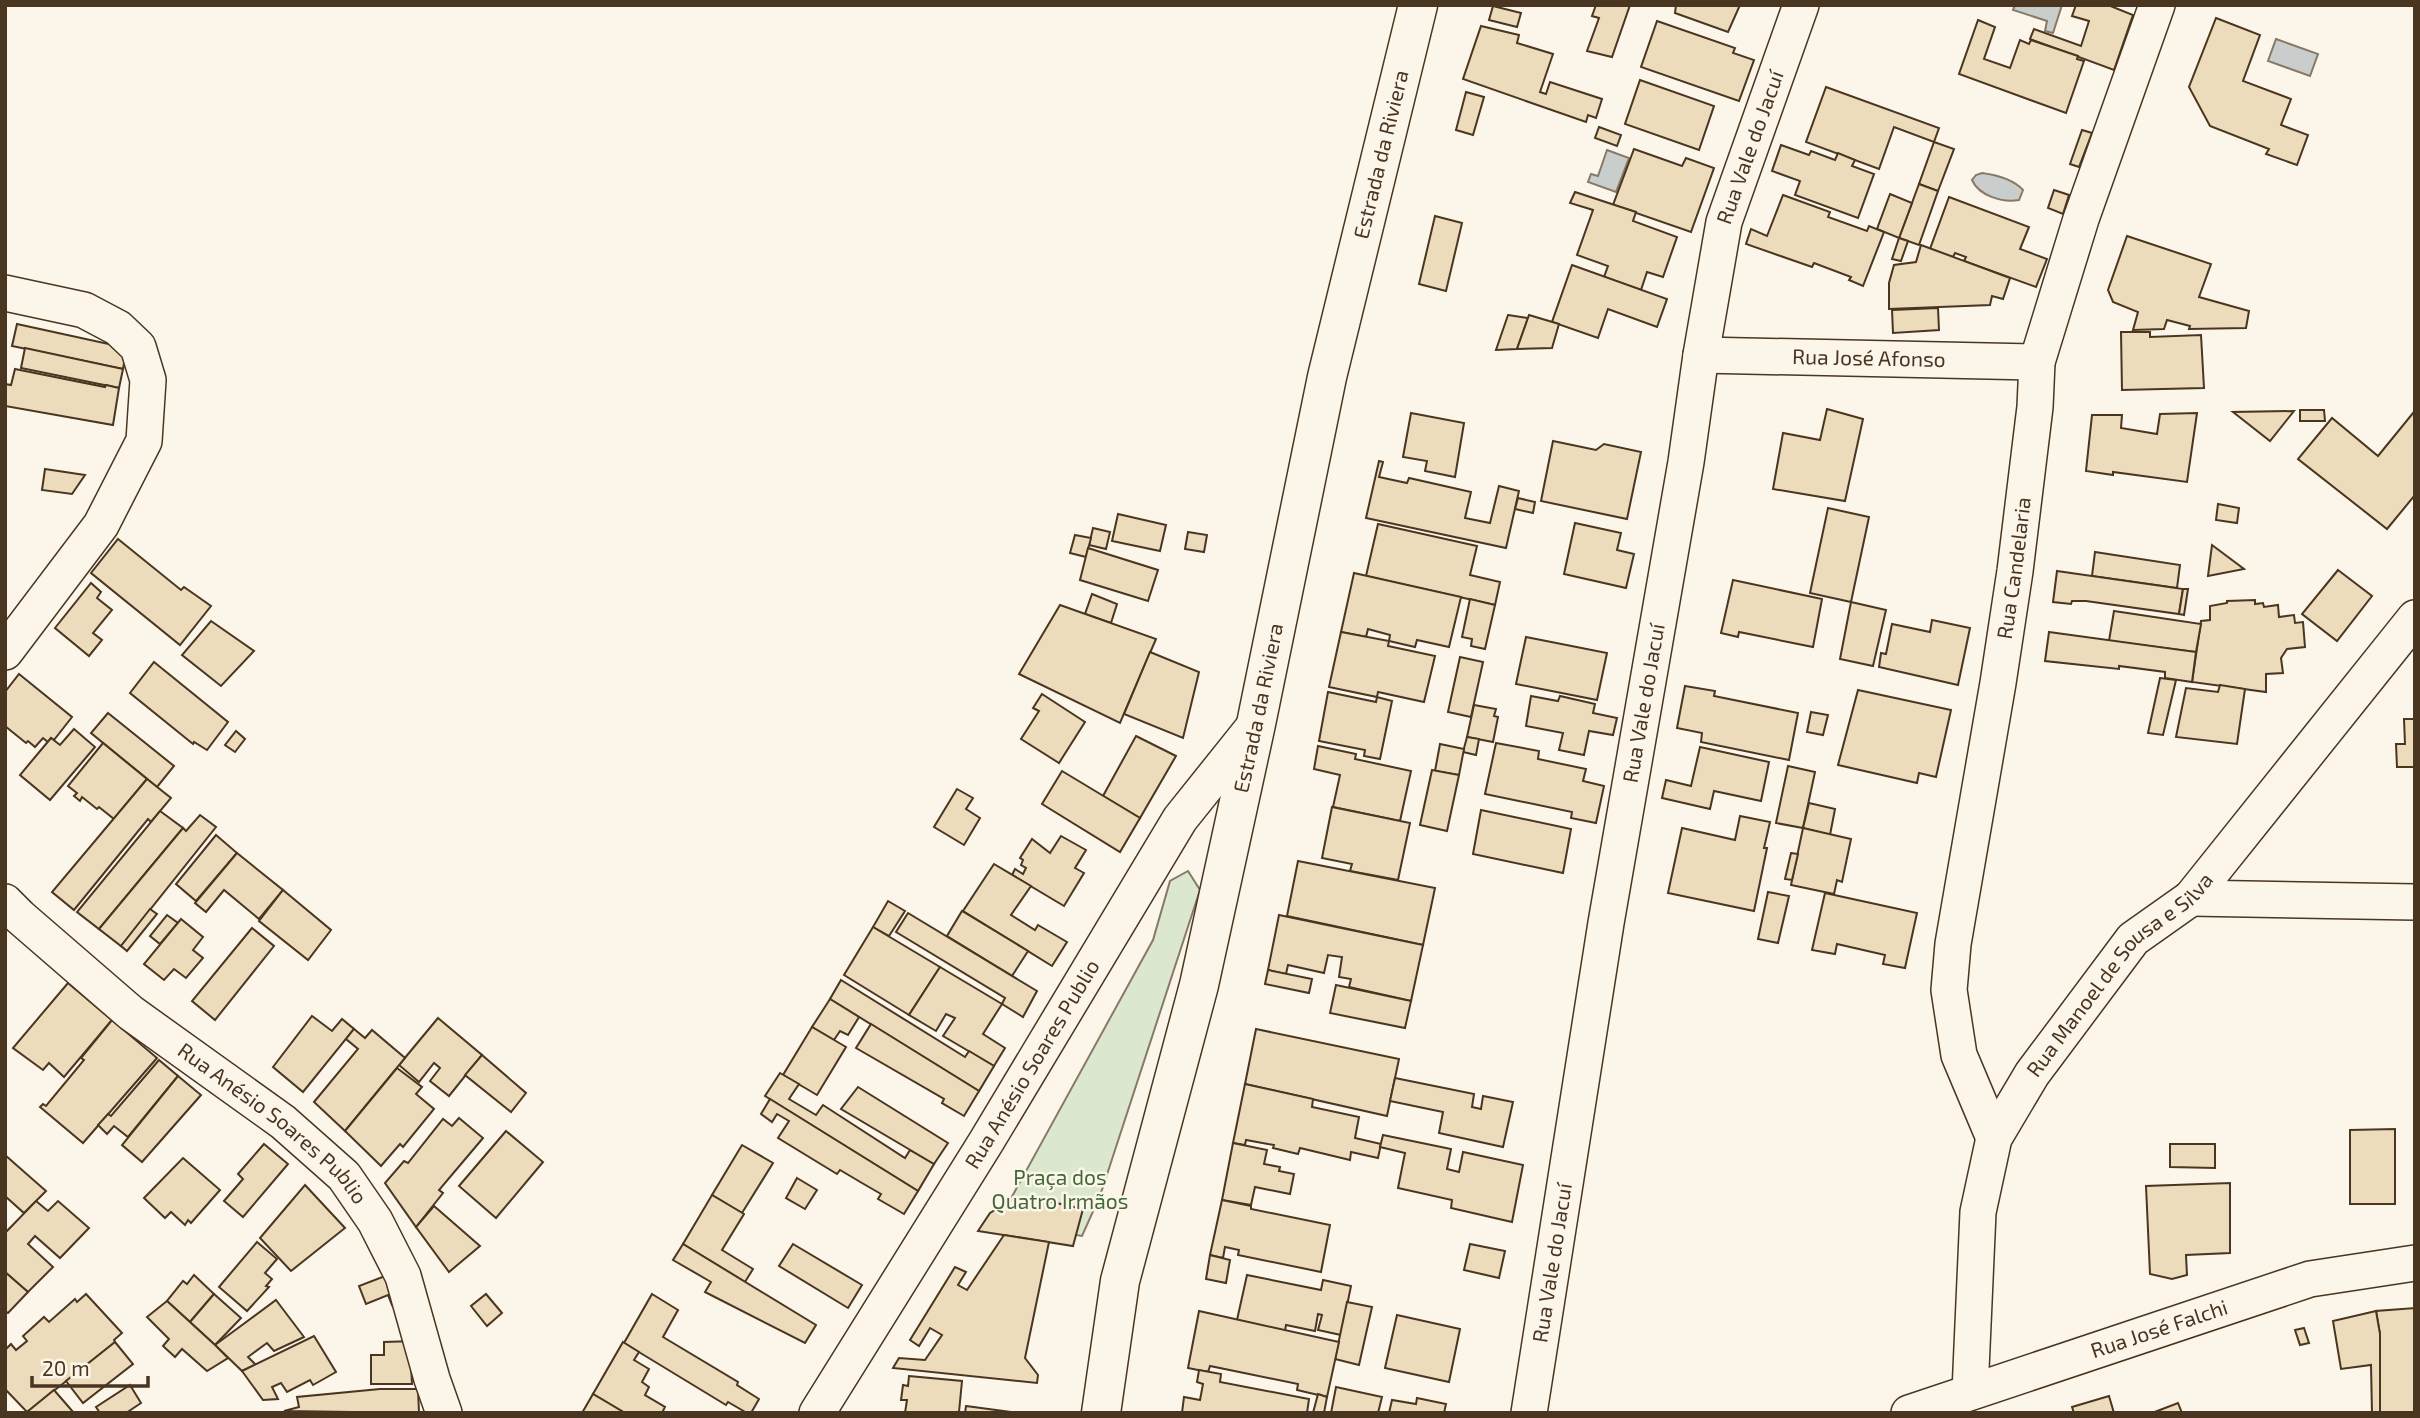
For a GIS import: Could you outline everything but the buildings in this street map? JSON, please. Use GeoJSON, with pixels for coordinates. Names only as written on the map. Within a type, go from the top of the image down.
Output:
{"type":"FeatureCollection","features":[{"type":"Feature","properties":{"kind":"street","name":"Estrada da Riviera"},"geometry":{"type":"LineString","coordinates":[[1101,1413],[1120,1281],[1199,985],[1328,377],[1418,5]]}},
{"type":"Feature","properties":{"kind":"street","name":"Rua Vale do Jacuí"},"geometry":{"type":"LineString","coordinates":[[1529,1413],[1606,923],[1686,462],[1724,222],[1801,5]]}},
{"type":"Feature","properties":{"kind":"street","name":"Rua Candelaria"},"geometry":{"type":"LineString","coordinates":[[1994,1138],[1959,1055],[1950,980],[1953,944],[2015,571],[2035,407],[2037,362],[2081,219],[2157,5]]}},
{"type":"Feature","properties":{"kind":"street"},"geometry":{"type":"LineString","coordinates":[[5,293],[83,310],[118,328],[138,347],[148,380],[144,441],[101,525],[5,652]]}},
{"type":"Feature","properties":{"kind":"street","name":"Rua José Afonso"},"geometry":{"type":"LineString","coordinates":[[1702,355],[2037,362]]}},
{"type":"Feature","properties":{"kind":"street","name":"Rua Manoel de Sousa e Silva"},"geometry":{"type":"LineString","coordinates":[[1970,1392],[1978,1212],[1994,1138],[2032,1074],[2133,939],[2191,898],[2415,618]]}},
{"type":"Feature","properties":{"kind":"street","name":"Rua Anésio Soares Publio"},"geometry":{"type":"LineString","coordinates":[[817,1413],[986,1142],[1180,819],[1256,724]]}},
{"type":"Feature","properties":{"kind":"street"},"geometry":{"type":"LineString","coordinates":[[2191,898],[2415,902]]}},
{"type":"Feature","properties":{"kind":"street","name":"Rua Anésio Soares Publio"},"geometry":{"type":"LineString","coordinates":[[5,902],[131,1013],[283,1122],[344,1176],[375,1221],[403,1276],[444,1413]]}},
{"type":"Feature","properties":{"kind":"street","name":"Rua José Falchi"},"geometry":{"type":"LineString","coordinates":[[1909,1413],[2310,1279],[2415,1263]]}},
{"type":"Feature","properties":{"kind":"green space","name":"Praça dos Quatro Irmãos"},"geometry":{"type":"Polygon","coordinates":[[[1188,871],[1200,890],[1100,1196],[1082,1236],[998,1222],[1153,940],[1170,881],[1188,871]]]}},
{"type":"Feature","properties":{"kind":"shaded area"},"geometry":{"type":"Polygon","coordinates":[[[2015,5],[2062,5],[2053,33],[2045,31],[2047,21],[2013,10],[2015,5]]]}},
{"type":"Feature","properties":{"kind":"shaded area"},"geometry":{"type":"Polygon","coordinates":[[[2276,39],[2318,54],[2310,76],[2268,61],[2276,39]]]}},
{"type":"Feature","properties":{"kind":"shaded area"},"geometry":{"type":"Polygon","coordinates":[[[1607,150],[1629,158],[1616,192],[1588,182],[1591,174],[1598,176],[1607,150]]]}},
{"type":"Feature","properties":{"kind":"shaded area"},"geometry":{"type":"Polygon","coordinates":[[[1982,173],[2004,178],[2019,186],[2023,190],[2019,200],[1999,199],[1980,190],[1972,180],[1982,173]]]}}]}
